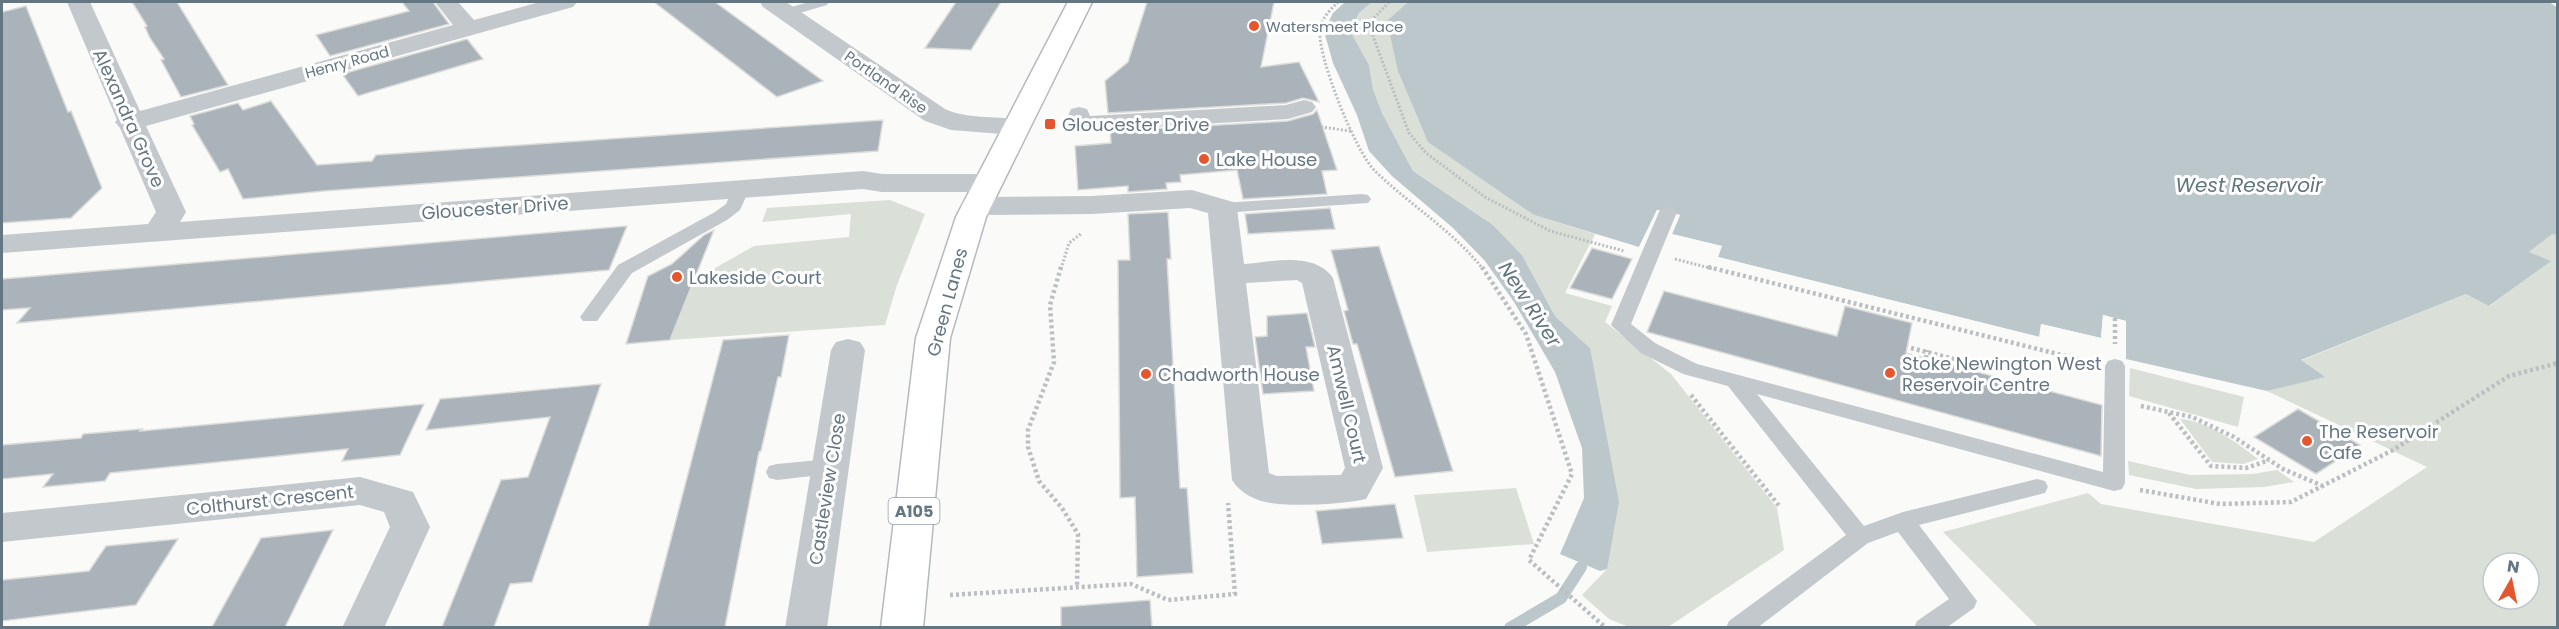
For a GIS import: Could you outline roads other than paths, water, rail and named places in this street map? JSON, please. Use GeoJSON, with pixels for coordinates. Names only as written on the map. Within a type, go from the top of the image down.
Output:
{"type":"FeatureCollection","features":[{"type":"Feature","properties":{"kind":"main road","name":"Green Lanes"},"geometry":{"type":"LineString","coordinates":[[902,627],[933,338],[982,195],[1080,2]]}},
{"type":"Feature","properties":{"kind":"street","name":"Alexandra Grove"},"geometry":{"type":"LineString","coordinates":[[78,2],[171,213],[158,232]]}},
{"type":"Feature","properties":{"kind":"street"},"geometry":{"type":"LineString","coordinates":[[446,2],[469,28]]}},
{"type":"Feature","properties":{"kind":"street","name":"Henry Road"},"geometry":{"type":"LineString","coordinates":[[129,122],[565,2]]}},
{"type":"Feature","properties":{"kind":"street","name":"Portland Rise"},"geometry":{"type":"LineString","coordinates":[[779,7],[934,116],[951,122],[1015,127]]}},
{"type":"Feature","properties":{"kind":"street"},"geometry":{"type":"LineString","coordinates":[[1079,114],[1076,124],[1288,112],[1304,107]]}},
{"type":"Feature","properties":{"kind":"street","name":"Gloucester Drive"},"geometry":{"type":"LineString","coordinates":[[2,244],[863,180],[982,195],[1092,205],[1192,200],[1222,208]]}},
{"type":"Feature","properties":{"kind":"street","name":"Amwell Court"},"geometry":{"type":"LineString","coordinates":[[1222,208],[1229,274],[1251,480],[1272,490],[1352,489],[1364,468],[1317,278],[1302,270],[1229,274]]}},
{"type":"Feature","properties":{"kind":"street","name":"Castleview Close"},"geometry":{"type":"LineString","coordinates":[[806,627],[848,350]]}},
{"type":"Feature","properties":{"kind":"street","name":"Colthurst Crescent"},"geometry":{"type":"LineString","coordinates":[[2,528],[360,491],[399,502],[410,527],[363,627]]}},
{"type":"Feature","properties":{"kind":"lane"},"geometry":{"type":"LineString","coordinates":[[779,7],[822,2]]}},
{"type":"Feature","properties":{"kind":"lane"},"geometry":{"type":"LineString","coordinates":[[590,317],[626,269],[721,216],[734,206],[740,190]]}},
{"type":"Feature","properties":{"kind":"lane"},"geometry":{"type":"LineString","coordinates":[[1222,208],[1362,199]]}},
{"type":"Feature","properties":{"kind":"lane"},"geometry":{"type":"LineString","coordinates":[[1668,212],[1621,325],[1624,330],[1648,348],[1690,369],[2114,483],[2115,367]]}},
{"type":"Feature","properties":{"kind":"lane"},"geometry":{"type":"LineString","coordinates":[[1735,381],[1860,537]]}},
{"type":"Feature","properties":{"kind":"lane"},"geometry":{"type":"LineString","coordinates":[[777,472],[830,467]]}},
{"type":"Feature","properties":{"kind":"lane"},"geometry":{"type":"LineString","coordinates":[[1738,627],[1860,537],[1903,521],[2037,487]]}},
{"type":"Feature","properties":{"kind":"lane"},"geometry":{"type":"LineString","coordinates":[[1903,521],[1965,601],[1926,627]]}},
{"type":"Feature","properties":{"kind":"water"},"geometry":{"type":"Polygon","coordinates":[[[1345,2],[1372,2],[1359,13],[1350,31],[1369,65],[1373,89],[1382,113],[1413,171],[1493,225],[1522,255],[1555,316],[1590,348],[1619,502],[1607,569],[1600,571],[1560,554],[1584,498],[1582,448],[1555,372],[1514,302],[1485,261],[1453,228],[1392,176],[1369,151],[1357,115],[1333,63],[1324,31],[1333,13],[1345,2]]]}},
{"type":"Feature","properties":{"kind":"water","name":"West Reservoir"},"geometry":{"type":"Polygon","coordinates":[[[1408,2],[2549,2],[2558,8],[2557,235],[2552,234],[2529,252],[2551,261],[2489,306],[2466,294],[2301,360],[2325,377],[2267,391],[2126,359],[2126,321],[2103,315],[2101,338],[2041,324],[2040,337],[1718,257],[1721,246],[1672,234],[1680,215],[1657,210],[1639,247],[1534,215],[1428,142],[1398,71],[1387,21],[1408,2]]]}},
{"type":"Feature","properties":{"kind":"waterway","name":"New River"},"geometry":{"type":"LineString","coordinates":[[1510,628],[1561,598],[1581,567]]}},
{"type":"Feature","properties":{"kind":"place","name":"Watersmeet Place"},"geometry":{"type":"Point","coordinates":[1254,26]}},
{"type":"Feature","properties":{"kind":"place","name":"Gloucester Drive"},"geometry":{"type":"Point","coordinates":[1050,124]}},
{"type":"Feature","properties":{"kind":"place","name":"Lake House"},"geometry":{"type":"Point","coordinates":[1204,159]}},
{"type":"Feature","properties":{"kind":"place","name":"Lakeside Court"},"geometry":{"type":"Point","coordinates":[677,277]}},
{"type":"Feature","properties":{"kind":"place","name":"Stoke Newington West Reservoir Centre"},"geometry":{"type":"Point","coordinates":[1890,373]}},
{"type":"Feature","properties":{"kind":"place","name":"Chadworth House"},"geometry":{"type":"Point","coordinates":[1146,374]}},
{"type":"Feature","properties":{"kind":"place","name":"The Reservoir Cafe"},"geometry":{"type":"Point","coordinates":[2307,441]}}]}
